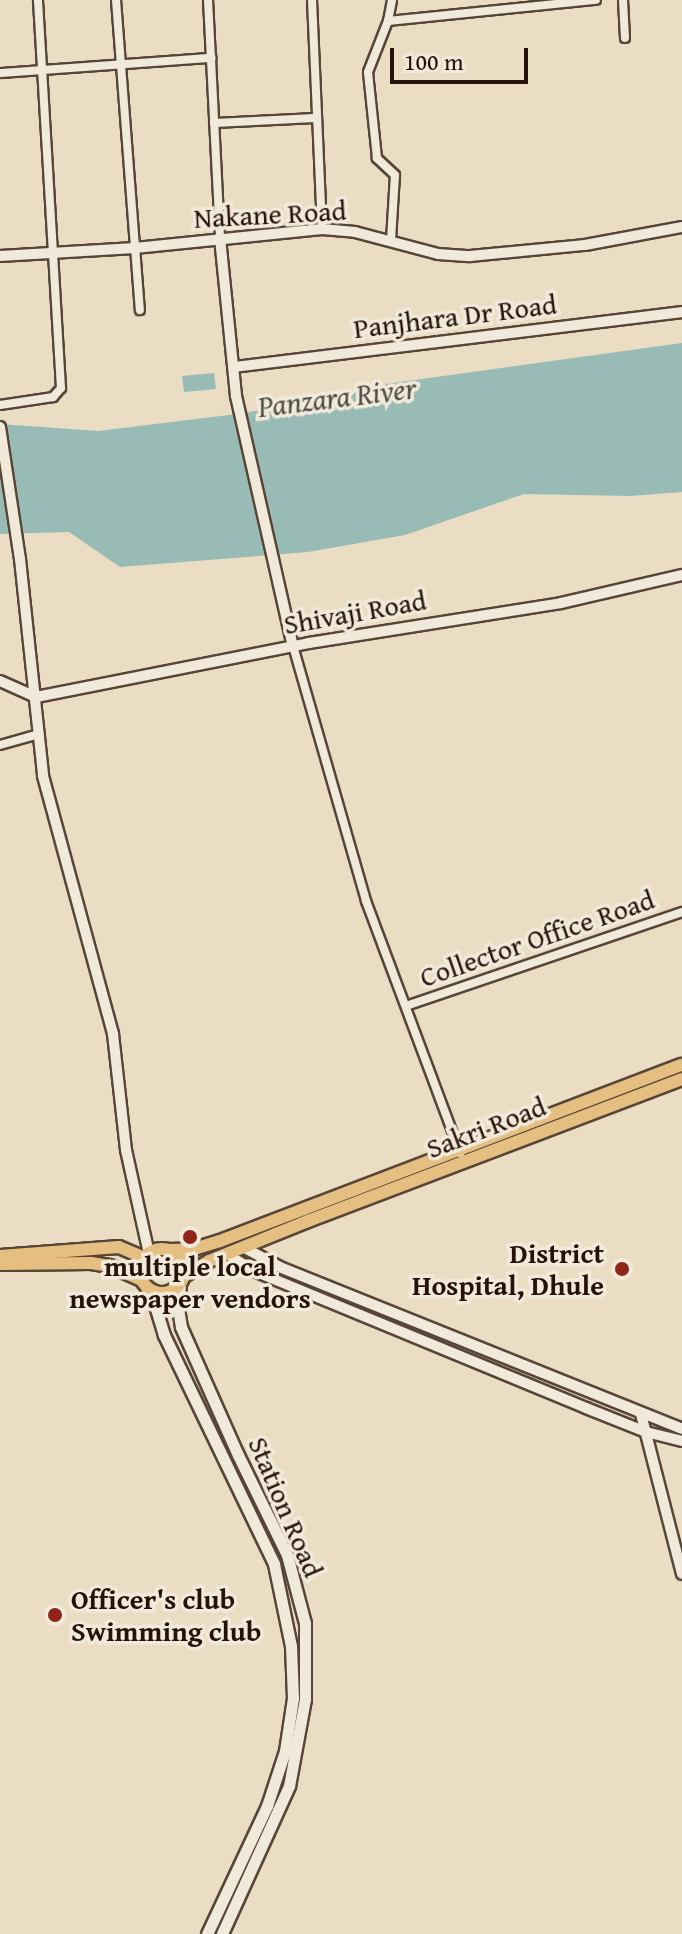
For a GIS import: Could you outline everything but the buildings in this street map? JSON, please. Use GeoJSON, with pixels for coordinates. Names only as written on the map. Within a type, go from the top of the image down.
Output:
{"type":"FeatureCollection","features":[{"type":"Feature","properties":{"kind":"main road"},"geometry":{"type":"LineString","coordinates":[[0,1256],[119,1247],[147,1256],[169,1250],[194,1249],[461,1155],[682,1065]]}},
{"type":"Feature","properties":{"kind":"main road","name":"Sakri Road"},"geometry":{"type":"LineString","coordinates":[[182,1280],[227,1254],[461,1155],[682,1079]]}},
{"type":"Feature","properties":{"kind":"main road"},"geometry":{"type":"LineString","coordinates":[[0,1264],[91,1263],[110,1266],[166,1292],[182,1280],[181,1260],[169,1250]]}},
{"type":"Feature","properties":{"kind":"main road"},"geometry":{"type":"LineString","coordinates":[[146,1285],[141,1268],[147,1256]]}},
{"type":"Feature","properties":{"kind":"main road","name":"Station Road"},"geometry":{"type":"LineString","coordinates":[[182,1280],[181,1327],[287,1555],[305,1618],[305,1699],[289,1786],[273,1808],[207,1934]]}},
{"type":"Feature","properties":{"kind":"main road","name":"Station Road"},"geometry":{"type":"LineString","coordinates":[[146,1285],[164,1335],[274,1564],[286,1608],[293,1698],[285,1751],[273,1808],[222,1934]]}},
{"type":"Feature","properties":{"kind":"street"},"geometry":{"type":"LineString","coordinates":[[0,405],[53,397],[60,393],[38,0]]}},
{"type":"Feature","properties":{"kind":"street"},"geometry":{"type":"LineString","coordinates":[[116,0],[124,64],[140,310]]}},
{"type":"Feature","properties":{"kind":"street"},"geometry":{"type":"LineString","coordinates":[[208,0],[220,238],[236,396],[293,646],[366,901],[461,1155]]}},
{"type":"Feature","properties":{"kind":"street"},"geometry":{"type":"LineString","coordinates":[[312,0],[322,229]]}},
{"type":"Feature","properties":{"kind":"street"},"geometry":{"type":"LineString","coordinates":[[391,240],[395,175],[377,158],[368,72],[388,21],[392,0]]}},
{"type":"Feature","properties":{"kind":"street"},"geometry":{"type":"LineString","coordinates":[[388,21],[596,0]]}},
{"type":"Feature","properties":{"kind":"street"},"geometry":{"type":"LineString","coordinates":[[623,0],[625,38]]}},
{"type":"Feature","properties":{"kind":"street"},"geometry":{"type":"LineString","coordinates":[[0,73],[211,58]]}},
{"type":"Feature","properties":{"kind":"street"},"geometry":{"type":"LineString","coordinates":[[214,123],[316,118]]}},
{"type":"Feature","properties":{"kind":"street","name":"Nakane Road"},"geometry":{"type":"LineString","coordinates":[[0,256],[135,248],[322,229],[391,240],[438,254],[470,256],[585,245],[682,227]]}},
{"type":"Feature","properties":{"kind":"street","name":"Panjhara Dr Road"},"geometry":{"type":"LineString","coordinates":[[234,367],[682,312]]}},
{"type":"Feature","properties":{"kind":"street"},"geometry":{"type":"LineString","coordinates":[[0,427],[49,803],[113,1034],[126,1150],[147,1256]]}},
{"type":"Feature","properties":{"kind":"street","name":"Shivaji Road"},"geometry":{"type":"LineString","coordinates":[[36,697],[293,646],[561,603],[682,575]]}},
{"type":"Feature","properties":{"kind":"street"},"geometry":{"type":"LineString","coordinates":[[0,681],[36,697]]}},
{"type":"Feature","properties":{"kind":"street"},"geometry":{"type":"LineString","coordinates":[[0,745],[39,734]]}},
{"type":"Feature","properties":{"kind":"street","name":"Collector Office Road"},"geometry":{"type":"LineString","coordinates":[[406,1006],[682,912]]}},
{"type":"Feature","properties":{"kind":"street"},"geometry":{"type":"LineString","coordinates":[[243,1247],[282,1268],[682,1429]]}},
{"type":"Feature","properties":{"kind":"street"},"geometry":{"type":"LineString","coordinates":[[227,1254],[254,1271],[646,1432],[682,1441]]}},
{"type":"Feature","properties":{"kind":"street"},"geometry":{"type":"LineString","coordinates":[[505,1374],[511,1359]]}},
{"type":"Feature","properties":{"kind":"street"},"geometry":{"type":"LineString","coordinates":[[641,1414],[682,1574]]}},
{"type":"Feature","properties":{"kind":"water","name":"Panzara River"},"geometry":{"type":"Polygon","coordinates":[[[682,343],[682,492],[630,496],[524,494],[405,535],[308,552],[120,567],[69,532],[0,534],[0,424],[98,431],[245,413],[386,384],[682,343]]]}},
{"type":"Feature","properties":{"kind":"water"},"geometry":{"type":"Polygon","coordinates":[[[214,373],[216,389],[184,392],[182,376],[214,373]]]}},
{"type":"Feature","properties":{"kind":"place","name":"multiple local newspaper vendors"},"geometry":{"type":"Point","coordinates":[190,1237]}},
{"type":"Feature","properties":{"kind":"place","name":"District Hospital, Dhule"},"geometry":{"type":"Point","coordinates":[622,1269]}},
{"type":"Feature","properties":{"kind":"place","name":"Officer's club Swimming club"},"geometry":{"type":"Point","coordinates":[55,1615]}}]}
